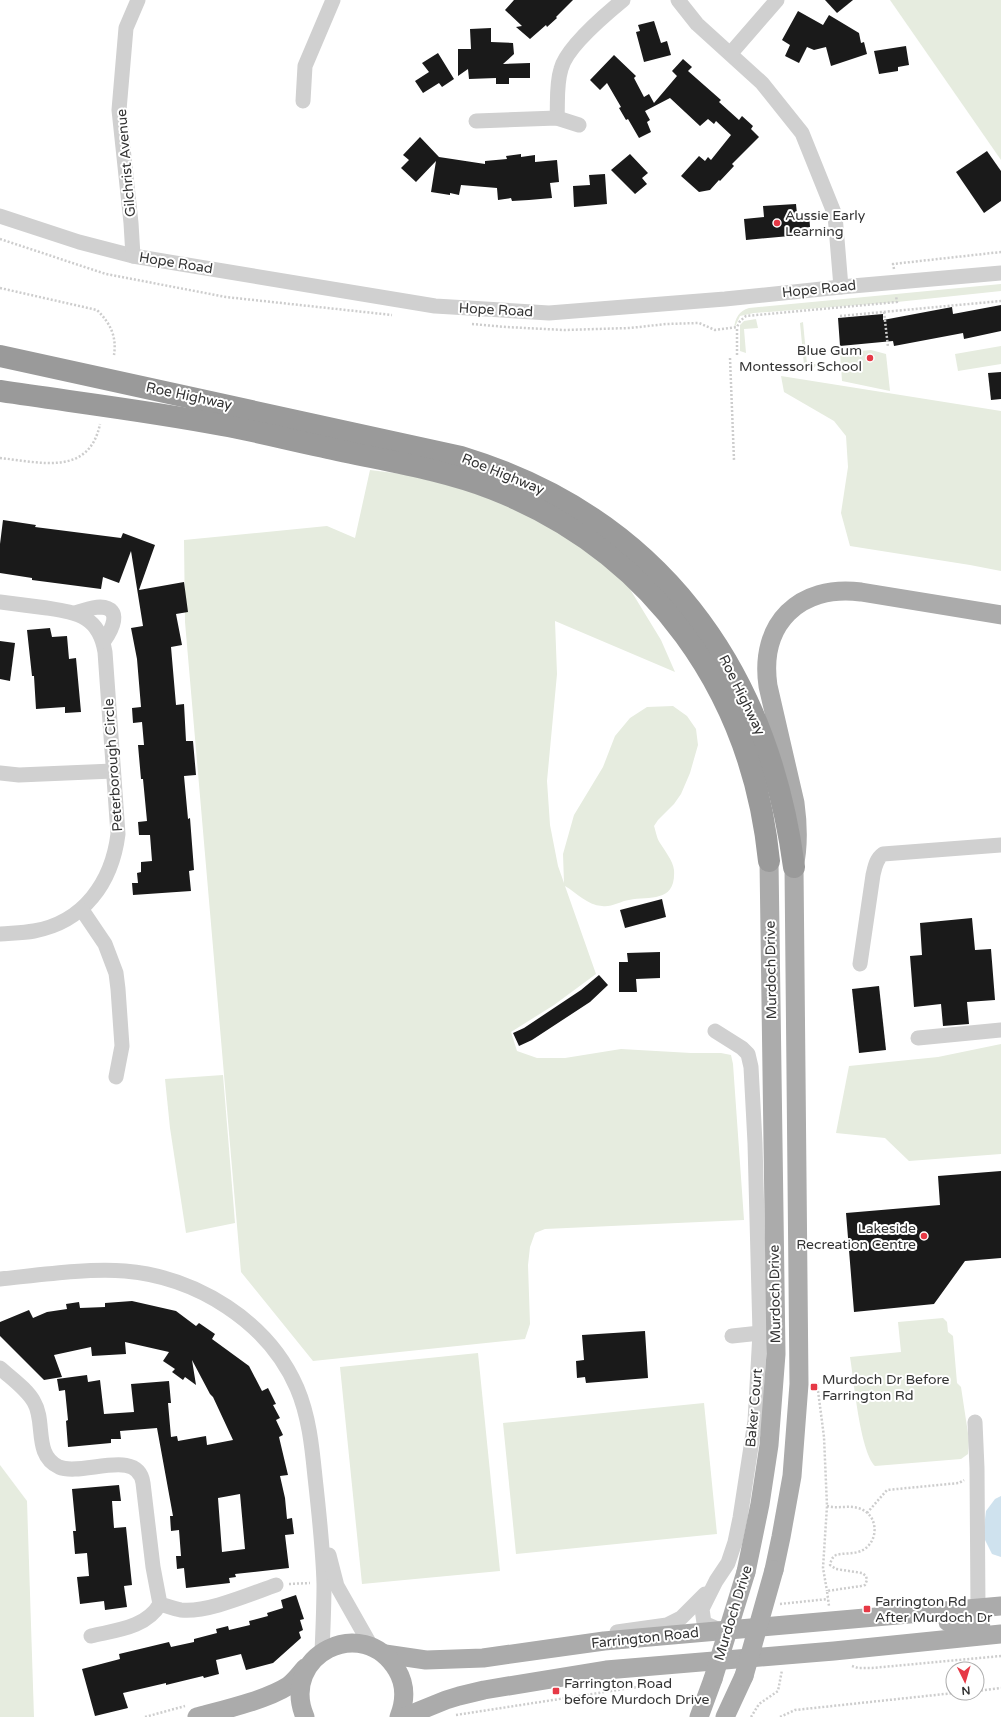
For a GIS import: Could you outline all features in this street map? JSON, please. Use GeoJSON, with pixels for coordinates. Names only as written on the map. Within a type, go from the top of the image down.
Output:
{"type":"FeatureCollection","features":[{"type":"Feature","properties":{"kind":"highway"},"geometry":{"type":"LineString","coordinates":[[0,347],[139,385]]}},
{"type":"Feature","properties":{"kind":"highway","name":"Roe Highway"},"geometry":{"type":"LineString","coordinates":[[0,356],[139,385],[468,459],[500,470],[538,486],[574,506],[608,529],[640,555],[669,583],[696,614],[730,665],[757,720],[771,759],[787,817],[794,867]]}},
{"type":"Feature","properties":{"kind":"highway"},"geometry":{"type":"LineString","coordinates":[[0,369],[221,425]]}},
{"type":"Feature","properties":{"kind":"highway","name":"Roe Highway"},"geometry":{"type":"LineString","coordinates":[[0,391],[221,425],[436,472],[474,483],[510,497],[546,514],[579,534],[611,558],[653,598],[679,627],[701,659],[721,693],[738,728],[753,771],[764,822],[769,861]]}},
{"type":"Feature","properties":{"kind":"main road","name":"Murdoch Drive"},"geometry":{"type":"LineString","coordinates":[[725,1717],[744,1676],[774,1570],[792,1476],[799,1384],[794,867],[798,851],[798,821],[765,670],[766,654],[770,639],[778,625],[788,613],[800,603],[814,596],[829,592],[845,590],[1001,615]]}},
{"type":"Feature","properties":{"kind":"main road","name":"Murdoch Drive"},"geometry":{"type":"LineString","coordinates":[[699,1717],[713,1679],[746,1572],[760,1504],[772,1415],[776,1354],[769,861]]}},
{"type":"Feature","properties":{"kind":"main road","name":"Farrington Road"},"geometry":{"type":"LineString","coordinates":[[322,1652],[334,1646],[346,1643],[358,1643],[378,1650],[414,1659],[434,1660],[483,1658],[604,1641],[1001,1606]]}},
{"type":"Feature","properties":{"kind":"main road"},"geometry":{"type":"LineString","coordinates":[[867,1618],[887,1627],[968,1620],[978,1622],[981,1627],[980,1631],[975,1636]]}},
{"type":"Feature","properties":{"kind":"main road","name":"Farrington Road"},"geometry":{"type":"LineString","coordinates":[[404,1717],[446,1700],[472,1693],[606,1670],[835,1657],[975,1636],[1001,1634]]}},
{"type":"Feature","properties":{"kind":"main road"},"geometry":{"type":"LineString","coordinates":[[378,1650],[396,1668],[403,1686],[404,1698],[399,1717]]}},
{"type":"Feature","properties":{"kind":"main road"},"geometry":{"type":"LineString","coordinates":[[193,1711],[224,1710],[274,1693],[289,1685],[322,1652]]}},
{"type":"Feature","properties":{"kind":"main road"},"geometry":{"type":"LineString","coordinates":[[305,1717],[301,1708],[299,1693],[302,1679],[308,1666]]}},
{"type":"Feature","properties":{"kind":"street","name":"Gilchrist Avenue"},"geometry":{"type":"LineString","coordinates":[[133,256],[119,110],[126,28],[138,0]]}},
{"type":"Feature","properties":{"kind":"street"},"geometry":{"type":"LineString","coordinates":[[303,101],[305,66],[333,0]]}},
{"type":"Feature","properties":{"kind":"street"},"geometry":{"type":"LineString","coordinates":[[557,118],[558,81],[561,67],[567,55],[623,0]]}},
{"type":"Feature","properties":{"kind":"street"},"geometry":{"type":"LineString","coordinates":[[678,0],[697,24],[762,83],[802,133],[835,215],[841,286]]}},
{"type":"Feature","properties":{"kind":"street"},"geometry":{"type":"LineString","coordinates":[[731,54],[777,0]]}},
{"type":"Feature","properties":{"kind":"street"},"geometry":{"type":"LineString","coordinates":[[476,121],[557,118],[579,125]]}},
{"type":"Feature","properties":{"kind":"street","name":"Hope Road"},"geometry":{"type":"LineString","coordinates":[[0,216],[79,242],[133,256],[435,306],[549,313],[725,299],[841,286],[1001,273]]}},
{"type":"Feature","properties":{"kind":"street","name":"Peterborough Circle"},"geometry":{"type":"LineString","coordinates":[[0,602],[75,613],[92,622],[98,629],[104,641],[118,834],[116,852],[109,872],[98,891],[82,910],[60,922],[35,930],[0,934]]}},
{"type":"Feature","properties":{"kind":"street"},"geometry":{"type":"LineString","coordinates":[[75,613],[101,607],[110,611],[113,614],[114,622],[111,631],[104,641]]}},
{"type":"Feature","properties":{"kind":"street"},"geometry":{"type":"LineString","coordinates":[[0,773],[20,775],[113,771]]}},
{"type":"Feature","properties":{"kind":"street"},"geometry":{"type":"LineString","coordinates":[[860,964],[873,875],[876,862],[879,857],[883,854],[1001,845]]}},
{"type":"Feature","properties":{"kind":"street"},"geometry":{"type":"LineString","coordinates":[[82,910],[105,944],[116,972],[122,1046],[116,1077]]}},
{"type":"Feature","properties":{"kind":"street"},"geometry":{"type":"LineString","coordinates":[[918,1038],[1001,1030]]}},
{"type":"Feature","properties":{"kind":"street","name":"Baker Court"},"geometry":{"type":"LineString","coordinates":[[715,1031],[742,1048],[748,1054],[751,1067],[755,1143],[760,1333],[755,1421],[745,1495],[736,1542],[728,1563],[716,1581]]}},
{"type":"Feature","properties":{"kind":"street"},"geometry":{"type":"LineString","coordinates":[[0,1279],[96,1271],[126,1271],[176,1282],[211,1297],[234,1311],[244,1318],[271,1346],[288,1370],[297,1387],[309,1426],[320,1517],[324,1584],[322,1652]]}},
{"type":"Feature","properties":{"kind":"street"},"geometry":{"type":"LineString","coordinates":[[732,1336],[760,1333]]}},
{"type":"Feature","properties":{"kind":"street"},"geometry":{"type":"LineString","coordinates":[[0,1368],[30,1396],[35,1403],[38,1412],[42,1445],[47,1456],[53,1463],[62,1468],[71,1470],[123,1464],[135,1468],[140,1473],[143,1483],[152,1567],[160,1604],[152,1615],[139,1624],[91,1636]]}},
{"type":"Feature","properties":{"kind":"street"},"geometry":{"type":"LineString","coordinates":[[975,1422],[977,1468],[978,1608]]}},
{"type":"Feature","properties":{"kind":"street"},"geometry":{"type":"LineString","coordinates":[[320,1517],[337,1586],[378,1650]]}},
{"type":"Feature","properties":{"kind":"street"},"geometry":{"type":"LineString","coordinates":[[716,1581],[702,1609],[704,1623],[720,1630]]}},
{"type":"Feature","properties":{"kind":"street"},"geometry":{"type":"LineString","coordinates":[[531,1651],[611,1633],[666,1625],[681,1618],[688,1612],[716,1581]]}},
{"type":"Feature","properties":{"kind":"street"},"geometry":{"type":"LineString","coordinates":[[160,1604],[180,1610],[196,1609],[231,1601],[276,1585]]}},
{"type":"Feature","properties":{"kind":"path"},"geometry":{"type":"LineString","coordinates":[[893,264],[1001,252]]}},
{"type":"Feature","properties":{"kind":"path"},"geometry":{"type":"LineString","coordinates":[[0,288],[97,310],[108,321],[113,333],[115,342],[114,355]]}},
{"type":"Feature","properties":{"kind":"path"},"geometry":{"type":"LineString","coordinates":[[840,316],[1001,301]]}},
{"type":"Feature","properties":{"kind":"path"},"geometry":{"type":"LineString","coordinates":[[884,312],[888,347]]}},
{"type":"Feature","properties":{"kind":"path"},"geometry":{"type":"LineString","coordinates":[[737,327],[737,354]]}},
{"type":"Feature","properties":{"kind":"path"},"geometry":{"type":"LineString","coordinates":[[730,358],[734,460]]}},
{"type":"Feature","properties":{"kind":"path"},"geometry":{"type":"LineString","coordinates":[[0,458],[52,463],[69,462],[77,459],[90,448],[95,441],[100,424]]}},
{"type":"Feature","properties":{"kind":"path"},"geometry":{"type":"LineString","coordinates":[[817,1384],[824,1437],[827,1506],[824,1568],[831,1621]]}},
{"type":"Feature","properties":{"kind":"path"},"geometry":{"type":"LineString","coordinates":[[867,1513],[887,1490],[959,1483],[963,1480],[965,1470],[977,1468]]}},
{"type":"Feature","properties":{"kind":"path"},"geometry":{"type":"LineString","coordinates":[[827,1506],[832,1508],[858,1508],[867,1513],[873,1522],[875,1529],[874,1537],[870,1543],[859,1552],[836,1555],[832,1558],[830,1565],[836,1569],[862,1573],[866,1576],[867,1580],[865,1585],[827,1592]]}},
{"type":"Feature","properties":{"kind":"path"},"geometry":{"type":"LineString","coordinates":[[276,1585],[314,1582]]}},
{"type":"Feature","properties":{"kind":"path"},"geometry":{"type":"LineString","coordinates":[[835,1657],[858,1668],[872,1668],[1001,1656]]}},
{"type":"Feature","properties":{"kind":"path"},"geometry":{"type":"LineString","coordinates":[[774,1671],[790,1669]]}},
{"type":"Feature","properties":{"kind":"path"},"geometry":{"type":"LineString","coordinates":[[751,1717],[759,1704],[778,1691],[782,1670]]}},
{"type":"Feature","properties":{"kind":"path"},"geometry":{"type":"LineString","coordinates":[[451,1716],[665,1682]]}},
{"type":"Feature","properties":{"kind":"path"},"geometry":{"type":"LineString","coordinates":[[985,1689],[1001,1688]]}},
{"type":"Feature","properties":{"kind":"path"},"geometry":{"type":"LineString","coordinates":[[780,1717],[796,1710],[945,1694]]}},
{"type":"Feature","properties":{"kind":"path"},"geometry":{"type":"LineString","coordinates":[[145,1717],[193,1711]]}},
{"type":"Feature","properties":{"kind":"shaded area"},"geometry":{"type":"Polygon","coordinates":[[[890,0],[1001,0],[1001,160],[890,0]]]}},
{"type":"Feature","properties":{"kind":"shaded area"},"geometry":{"type":"Polygon","coordinates":[[[1001,284],[1001,291],[897,302],[754,313],[740,316],[734,329],[738,316],[749,308],[1001,284]]]}},
{"type":"Feature","properties":{"kind":"shaded area"},"geometry":{"type":"Polygon","coordinates":[[[756,319],[758,328],[744,329],[746,353],[740,351],[740,325],[744,321],[756,319]]]}},
{"type":"Feature","properties":{"kind":"shaded area"},"geometry":{"type":"Polygon","coordinates":[[[803,322],[807,364],[817,364],[813,369],[794,366],[804,365],[800,323],[803,322]]]}},
{"type":"Feature","properties":{"kind":"shaded area"},"geometry":{"type":"Polygon","coordinates":[[[1001,346],[1001,364],[958,371],[955,354],[1001,346]]]}},
{"type":"Feature","properties":{"kind":"shaded area"},"geometry":{"type":"Polygon","coordinates":[[[871,350],[886,354],[890,391],[842,381],[840,353],[871,350]]]}},
{"type":"Feature","properties":{"kind":"shaded area"},"geometry":{"type":"Polygon","coordinates":[[[781,376],[1001,411],[1001,571],[850,546],[841,513],[848,467],[846,436],[834,421],[784,392],[781,376]]]}},
{"type":"Feature","properties":{"kind":"shaded area"},"geometry":{"type":"Polygon","coordinates":[[[370,470],[402,474],[448,484],[510,506],[571,539],[625,581],[661,640],[675,672],[555,621],[557,674],[547,781],[550,825],[558,866],[564,883],[563,854],[574,815],[603,767],[615,736],[630,718],[647,707],[673,706],[687,716],[696,729],[698,745],[690,773],[681,794],[654,826],[657,837],[672,863],[674,870],[674,881],[671,888],[660,896],[629,900],[605,906],[587,901],[565,886],[596,974],[554,1005],[511,1032],[517,1051],[537,1058],[565,1058],[621,1049],[721,1053],[731,1055],[733,1064],[744,1220],[545,1229],[535,1233],[530,1247],[528,1265],[530,1324],[525,1339],[313,1361],[241,1272],[185,622],[184,540],[327,526],[355,538],[370,470]]]}},
{"type":"Feature","properties":{"kind":"shaded area"},"geometry":{"type":"Polygon","coordinates":[[[1001,1044],[1001,1154],[909,1161],[885,1138],[836,1133],[849,1066],[938,1057],[1001,1044]]]}},
{"type":"Feature","properties":{"kind":"shaded area"},"geometry":{"type":"Polygon","coordinates":[[[223,1075],[235,1223],[186,1233],[170,1128],[165,1079],[223,1075]]]}},
{"type":"Feature","properties":{"kind":"shaded area"},"geometry":{"type":"Polygon","coordinates":[[[943,1318],[947,1322],[948,1332],[953,1336],[957,1383],[961,1387],[969,1440],[968,1454],[961,1459],[875,1466],[865,1446],[850,1357],[901,1352],[898,1322],[943,1318]]]}},
{"type":"Feature","properties":{"kind":"shaded area"},"geometry":{"type":"Polygon","coordinates":[[[478,1353],[500,1571],[362,1584],[340,1367],[478,1353]]]}},
{"type":"Feature","properties":{"kind":"shaded area"},"geometry":{"type":"Polygon","coordinates":[[[704,1403],[717,1534],[516,1554],[503,1423],[704,1403]]]}},
{"type":"Feature","properties":{"kind":"shaded area"},"geometry":{"type":"Polygon","coordinates":[[[0,1465],[27,1501],[34,1717],[0,1717],[0,1465]]]}},
{"type":"Feature","properties":{"kind":"water"},"geometry":{"type":"Polygon","coordinates":[[[1001,1496],[1001,1557],[992,1554],[983,1536],[986,1511],[995,1499],[1001,1496]]]}},
{"type":"Feature","properties":{"kind":"building"},"geometry":{"type":"Polygon","coordinates":[[[514,0],[573,0],[556,17],[557,18],[547,27],[546,25],[530,39],[516,27],[522,26],[505,10],[514,0]]]}},
{"type":"Feature","properties":{"kind":"building"},"geometry":{"type":"Polygon","coordinates":[[[825,0],[853,0],[837,13],[825,0]]]}},
{"type":"Feature","properties":{"kind":"building"},"geometry":{"type":"Polygon","coordinates":[[[798,11],[823,25],[829,15],[859,33],[861,43],[864,42],[867,54],[831,66],[826,47],[814,50],[807,47],[799,63],[785,56],[790,45],[782,40],[798,11]]]}},
{"type":"Feature","properties":{"kind":"building"},"geometry":{"type":"Polygon","coordinates":[[[654,21],[661,43],[667,41],[671,55],[644,62],[636,32],[640,31],[638,25],[654,21]]]}},
{"type":"Feature","properties":{"kind":"building"},"geometry":{"type":"Polygon","coordinates":[[[491,28],[491,42],[513,43],[514,54],[503,64],[530,63],[530,78],[509,78],[509,84],[496,84],[496,78],[469,79],[468,69],[458,76],[458,49],[471,49],[470,29],[491,28]]]}},
{"type":"Feature","properties":{"kind":"building"},"geometry":{"type":"Polygon","coordinates":[[[906,46],[909,65],[898,67],[898,71],[879,74],[874,51],[906,46]]]}},
{"type":"Feature","properties":{"kind":"building"},"geometry":{"type":"Polygon","coordinates":[[[438,53],[454,79],[442,87],[439,83],[423,93],[415,81],[429,72],[422,63],[438,53]]]}},
{"type":"Feature","properties":{"kind":"building"},"geometry":{"type":"Polygon","coordinates":[[[614,55],[636,76],[634,78],[644,97],[649,94],[654,103],[677,76],[672,71],[683,59],[692,67],[688,71],[721,100],[719,102],[739,120],[742,116],[753,126],[751,129],[759,137],[732,164],[734,166],[720,181],[719,180],[710,190],[699,192],[681,176],[699,156],[705,161],[708,157],[711,160],[731,135],[716,121],[714,124],[708,119],[700,126],[670,98],[645,111],[650,120],[647,122],[651,132],[639,138],[628,119],[626,120],[619,108],[621,107],[607,83],[600,90],[590,80],[614,55]]]}},
{"type":"Feature","properties":{"kind":"building"},"geometry":{"type":"Polygon","coordinates":[[[420,137],[439,157],[485,164],[485,161],[507,159],[506,156],[521,154],[521,157],[535,155],[535,162],[557,160],[559,182],[550,183],[552,198],[529,200],[512,201],[511,198],[498,200],[497,188],[461,185],[459,195],[431,192],[436,161],[416,182],[401,168],[409,160],[403,155],[420,137]]]}},
{"type":"Feature","properties":{"kind":"building"},"geometry":{"type":"Polygon","coordinates":[[[987,151],[1001,171],[1001,201],[984,213],[956,172],[987,151]]]}},
{"type":"Feature","properties":{"kind":"building"},"geometry":{"type":"Polygon","coordinates":[[[630,154],[648,173],[642,178],[647,184],[635,194],[611,170],[630,154]]]}},
{"type":"Feature","properties":{"kind":"building"},"geometry":{"type":"Polygon","coordinates":[[[605,174],[607,204],[574,207],[573,186],[590,185],[589,175],[605,174]]]}},
{"type":"Feature","properties":{"kind":"building","name":"Aussie Early Learning"},"geometry":{"type":"Polygon","coordinates":[[[796,204],[797,214],[809,213],[810,227],[800,229],[801,235],[746,240],[744,219],[764,217],[763,206],[796,204]]]}},
{"type":"Feature","properties":{"kind":"building"},"geometry":{"type":"Polygon","coordinates":[[[1001,305],[1001,331],[964,339],[963,333],[894,346],[893,341],[840,346],[838,318],[883,314],[883,320],[952,307],[953,314],[1001,305]]]}},
{"type":"Feature","properties":{"kind":"building"},"geometry":{"type":"Polygon","coordinates":[[[1001,372],[1001,399],[991,400],[988,373],[1001,372]]]}},
{"type":"Feature","properties":{"kind":"building"},"geometry":{"type":"Polygon","coordinates":[[[3,520],[36,525],[35,527],[121,538],[123,533],[155,545],[139,590],[184,582],[188,612],[176,614],[182,645],[171,647],[176,705],[184,704],[186,741],[193,741],[196,775],[184,776],[188,819],[190,818],[194,870],[189,871],[191,891],[133,895],[132,883],[138,883],[137,873],[141,872],[141,862],[152,861],[150,835],[139,835],[138,822],[147,821],[138,745],[144,745],[142,722],[133,723],[132,708],[141,707],[137,659],[131,628],[143,626],[131,551],[119,583],[103,577],[101,589],[32,580],[32,578],[0,573],[0,544],[3,520]]]}},
{"type":"Feature","properties":{"kind":"building"},"geometry":{"type":"Polygon","coordinates":[[[50,628],[52,637],[67,636],[69,659],[76,658],[81,712],[65,713],[65,707],[36,709],[34,676],[32,676],[27,630],[50,628]]]}},
{"type":"Feature","properties":{"kind":"building"},"geometry":{"type":"Polygon","coordinates":[[[0,641],[15,643],[10,681],[0,679],[0,641]]]}},
{"type":"Feature","properties":{"kind":"building"},"geometry":{"type":"Polygon","coordinates":[[[662,899],[666,917],[625,928],[620,910],[662,899]]]}},
{"type":"Feature","properties":{"kind":"building"},"geometry":{"type":"Polygon","coordinates":[[[972,918],[975,950],[991,949],[995,1000],[967,1002],[969,1024],[943,1026],[941,1004],[914,1007],[910,956],[922,955],[920,923],[972,918]]]}},
{"type":"Feature","properties":{"kind":"building"},"geometry":{"type":"Polygon","coordinates":[[[660,952],[660,978],[636,979],[637,992],[619,992],[619,962],[628,962],[627,953],[660,952]]]}},
{"type":"Feature","properties":{"kind":"building"},"geometry":{"type":"Polygon","coordinates":[[[599,975],[608,985],[590,1002],[532,1040],[519,1046],[513,1033],[524,1028],[581,990],[599,975]]]}},
{"type":"Feature","properties":{"kind":"building"},"geometry":{"type":"Polygon","coordinates":[[[879,986],[886,1050],[859,1053],[852,989],[879,986]]]}},
{"type":"Feature","properties":{"kind":"building","name":"Lakeside Recreation Centre"},"geometry":{"type":"Polygon","coordinates":[[[1001,1171],[1001,1258],[965,1261],[934,1304],[854,1312],[846,1213],[940,1205],[938,1176],[1001,1171]]]}},
{"type":"Feature","properties":{"kind":"building"},"geometry":{"type":"Polygon","coordinates":[[[132,1301],[176,1311],[196,1326],[199,1323],[215,1334],[212,1339],[249,1366],[262,1391],[268,1388],[276,1404],[273,1405],[280,1418],[276,1420],[283,1435],[279,1437],[288,1475],[280,1476],[285,1498],[287,1519],[292,1518],[294,1534],[285,1535],[289,1568],[235,1574],[236,1577],[229,1578],[230,1583],[186,1588],[184,1568],[177,1569],[176,1556],[181,1556],[179,1530],[171,1531],[170,1516],[173,1516],[157,1428],[120,1431],[121,1439],[111,1439],[111,1443],[68,1447],[66,1421],[68,1420],[65,1390],[59,1391],[57,1379],[87,1375],[88,1382],[100,1380],[104,1414],[134,1412],[131,1384],[169,1381],[171,1403],[168,1403],[171,1437],[177,1436],[178,1441],[206,1436],[207,1445],[233,1440],[213,1397],[192,1360],[196,1385],[185,1377],[183,1380],[172,1372],[175,1369],[163,1361],[169,1352],[125,1342],[126,1354],[92,1356],[91,1347],[54,1355],[62,1377],[44,1380],[0,1336],[0,1322],[29,1310],[33,1318],[47,1312],[67,1309],[66,1304],[79,1302],[80,1308],[105,1307],[105,1303],[132,1301]],[[240,1494],[218,1498],[222,1552],[245,1549],[240,1494]]]}},
{"type":"Feature","properties":{"kind":"building"},"geometry":{"type":"Polygon","coordinates":[[[645,1331],[648,1378],[586,1383],[585,1377],[577,1378],[576,1361],[584,1360],[582,1335],[645,1331]]]}},
{"type":"Feature","properties":{"kind":"building"},"geometry":{"type":"Polygon","coordinates":[[[119,1485],[121,1501],[112,1501],[114,1528],[126,1527],[132,1585],[124,1586],[127,1607],[105,1610],[104,1601],[80,1604],[77,1577],[89,1576],[87,1553],[75,1554],[73,1531],[76,1531],[72,1489],[119,1485]]]}},
{"type":"Feature","properties":{"kind":"building"},"geometry":{"type":"Polygon","coordinates":[[[296,1595],[304,1619],[300,1620],[303,1630],[299,1632],[301,1638],[273,1663],[246,1670],[241,1654],[216,1660],[219,1674],[204,1678],[203,1676],[166,1685],[166,1683],[123,1693],[128,1708],[95,1716],[82,1669],[120,1659],[119,1654],[169,1642],[171,1647],[194,1642],[194,1639],[217,1633],[216,1629],[228,1626],[229,1630],[250,1625],[249,1621],[268,1616],[267,1613],[283,1608],[281,1600],[296,1595]]]}},
{"type":"Feature","properties":{"kind":"place","name":"Aussie Early Learning"},"geometry":{"type":"Point","coordinates":[777,223]}},
{"type":"Feature","properties":{"kind":"place","name":"Blue Gum Montessori School"},"geometry":{"type":"Point","coordinates":[870,358]}},
{"type":"Feature","properties":{"kind":"place","name":"Lakeside Recreation Centre"},"geometry":{"type":"Point","coordinates":[924,1236]}},
{"type":"Feature","properties":{"kind":"place","name":"Murdoch Dr Before Farrington Rd"},"geometry":{"type":"Point","coordinates":[814,1387]}},
{"type":"Feature","properties":{"kind":"place","name":"Farrington Rd After Murdoch Dr"},"geometry":{"type":"Point","coordinates":[867,1609]}},
{"type":"Feature","properties":{"kind":"place","name":"Farrington Road before Murdoch Drive"},"geometry":{"type":"Point","coordinates":[556,1691]}}]}
